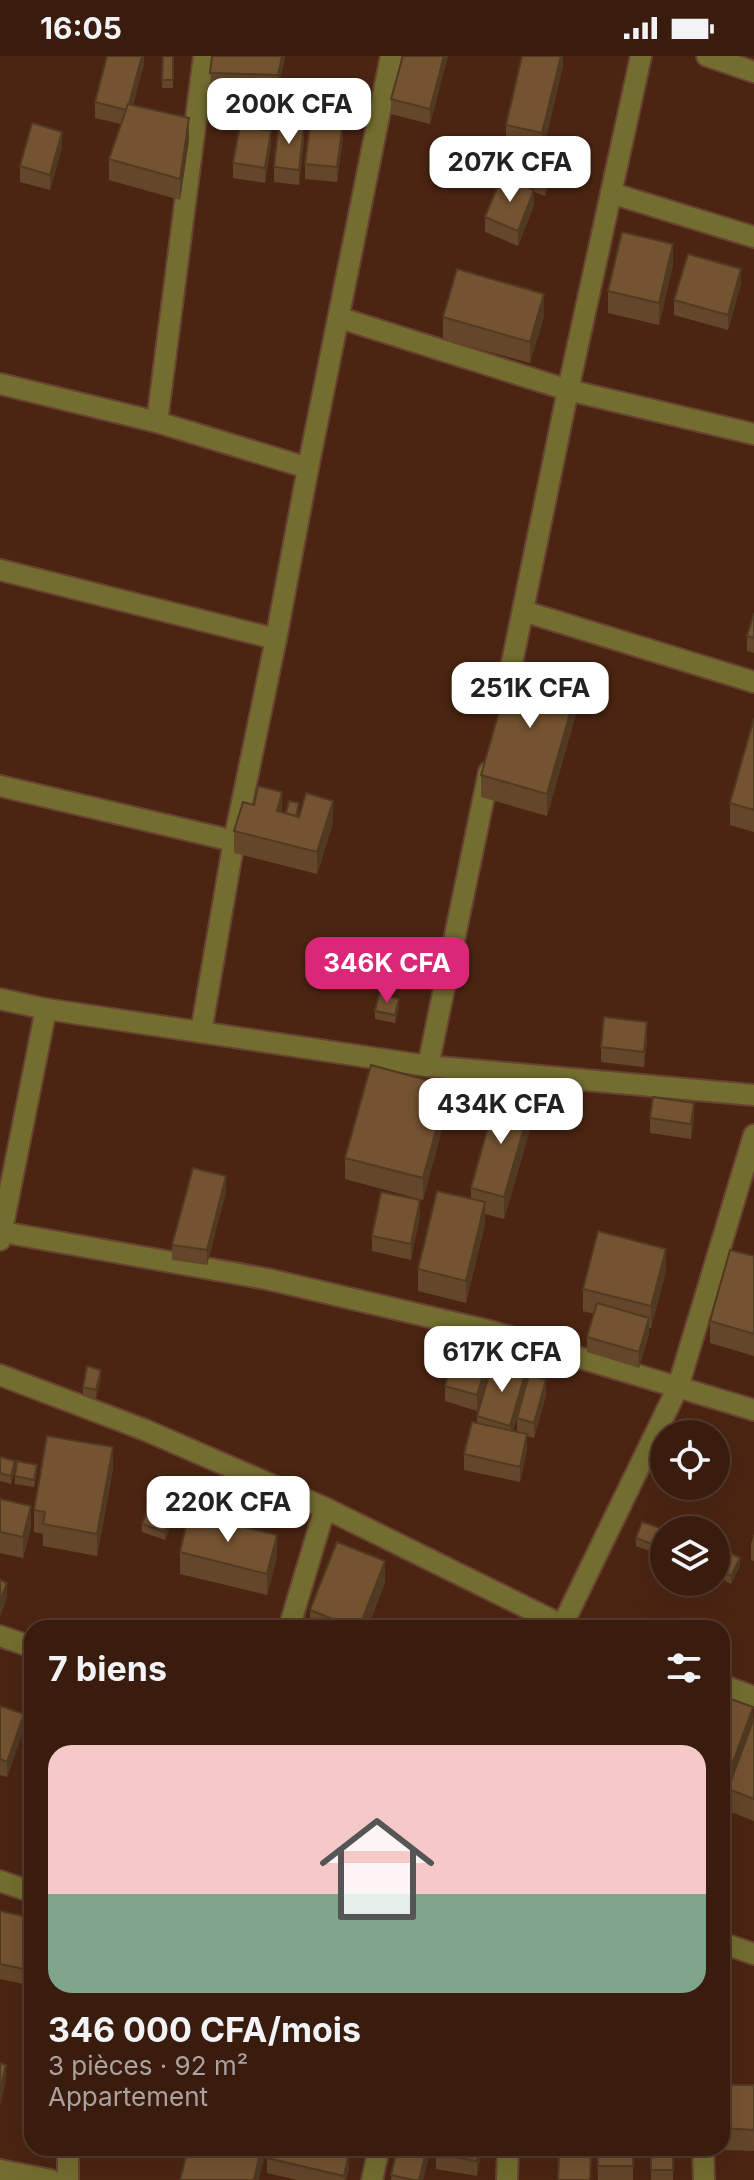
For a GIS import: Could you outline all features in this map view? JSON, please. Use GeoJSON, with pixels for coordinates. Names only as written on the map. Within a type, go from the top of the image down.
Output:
{"type":"FeatureCollection","features":[{"type":"Feature","properties":{"kind":"street"},"geometry":{"type":"LineString","coordinates":[[157,422],[204,56]]}},
{"type":"Feature","properties":{"kind":"street"},"geometry":{"type":"LineString","coordinates":[[201,1032],[234,841],[391,56]]}},
{"type":"Feature","properties":{"kind":"street"},"geometry":{"type":"LineString","coordinates":[[501,717],[641,56]]}},
{"type":"Feature","properties":{"kind":"street"},"geometry":{"type":"LineString","coordinates":[[707,56],[754,72]]}},
{"type":"Feature","properties":{"kind":"street"},"geometry":{"type":"LineString","coordinates":[[611,193],[754,237]]}},
{"type":"Feature","properties":{"kind":"street"},"geometry":{"type":"LineString","coordinates":[[340,318],[568,390],[754,434]]}},
{"type":"Feature","properties":{"kind":"street"},"geometry":{"type":"LineString","coordinates":[[0,384],[157,422],[308,468]]}},
{"type":"Feature","properties":{"kind":"street"},"geometry":{"type":"LineString","coordinates":[[0,570],[276,639]]}},
{"type":"Feature","properties":{"kind":"street"},"geometry":{"type":"LineString","coordinates":[[523,611],[754,682]]}},
{"type":"Feature","properties":{"kind":"street"},"geometry":{"type":"LineString","coordinates":[[428,1066],[495,748]]}},
{"type":"Feature","properties":{"kind":"street"},"geometry":{"type":"LineString","coordinates":[[0,786],[234,841]]}},
{"type":"Feature","properties":{"kind":"street"},"geometry":{"type":"LineString","coordinates":[[0,999],[46,1009],[428,1066],[754,1095]]}},
{"type":"Feature","properties":{"kind":"street"},"geometry":{"type":"LineString","coordinates":[[46,1009],[1,1236],[267,1279],[490,1331],[754,1410]]}},
{"type":"Feature","properties":{"kind":"street"},"geometry":{"type":"LineString","coordinates":[[566,1620],[678,1387],[754,1135]]}},
{"type":"Feature","properties":{"kind":"street"},"geometry":{"type":"LineString","coordinates":[[0,1375],[145,1430],[325,1508],[549,1620]]}},
{"type":"Feature","properties":{"kind":"street"},"geometry":{"type":"LineString","coordinates":[[291,1620],[325,1508]]}},
{"type":"Feature","properties":{"kind":"street"},"geometry":{"type":"LineString","coordinates":[[0,1636],[24,1644]]}},
{"type":"Feature","properties":{"kind":"street"},"geometry":{"type":"LineString","coordinates":[[730,1688],[754,1697]]}},
{"type":"Feature","properties":{"kind":"street"},"geometry":{"type":"LineString","coordinates":[[0,1881],[24,1889]]}},
{"type":"Feature","properties":{"kind":"street"},"geometry":{"type":"LineString","coordinates":[[730,1946],[754,1954]]}},
{"type":"Feature","properties":{"kind":"street"},"geometry":{"type":"LineString","coordinates":[[68,2156],[68,2180]]}},
{"type":"Feature","properties":{"kind":"street"},"geometry":{"type":"LineString","coordinates":[[372,2180],[377,2156]]}},
{"type":"Feature","properties":{"kind":"street"},"geometry":{"type":"LineString","coordinates":[[507,2180],[508,2156]]}},
{"type":"Feature","properties":{"kind":"street"},"geometry":{"type":"LineString","coordinates":[[703,2156],[704,2180]]}},
{"type":"Feature","properties":{"kind":"street"},"geometry":{"type":"LineString","coordinates":[[0,2170],[51,2180]]}},
{"type":"Feature","properties":{"kind":"building"},"geometry":{"type":"Polygon","coordinates":[[[107,56],[142,56],[126,110],[95,102],[107,56]]]}},
{"type":"Feature","properties":{"kind":"building"},"geometry":{"type":"Polygon","coordinates":[[[163,56],[173,56],[173,80],[162,80],[163,56]]]}},
{"type":"Feature","properties":{"kind":"building"},"geometry":{"type":"Polygon","coordinates":[[[212,56],[282,56],[278,75],[210,73],[212,56]]]}},
{"type":"Feature","properties":{"kind":"building"},"geometry":{"type":"Polygon","coordinates":[[[403,56],[444,56],[430,109],[391,99],[403,56]]]}},
{"type":"Feature","properties":{"kind":"building"},"geometry":{"type":"Polygon","coordinates":[[[522,56],[561,56],[542,133],[506,125],[522,56]]]}},
{"type":"Feature","properties":{"kind":"building"},"geometry":{"type":"Polygon","coordinates":[[[128,104],[189,118],[180,179],[109,159],[128,104]]]}},
{"type":"Feature","properties":{"kind":"building"},"geometry":{"type":"Polygon","coordinates":[[[311,118],[343,122],[337,167],[305,164],[311,118]]]}},
{"type":"Feature","properties":{"kind":"building"},"geometry":{"type":"Polygon","coordinates":[[[279,122],[304,125],[299,170],[274,167],[279,122]]]}},
{"type":"Feature","properties":{"kind":"building"},"geometry":{"type":"Polygon","coordinates":[[[32,123],[62,132],[50,175],[20,166],[32,123]]]}},
{"type":"Feature","properties":{"kind":"building"},"geometry":{"type":"Polygon","coordinates":[[[240,126],[271,131],[265,168],[233,163],[240,126]]]}},
{"type":"Feature","properties":{"kind":"building"},"geometry":{"type":"Polygon","coordinates":[[[502,137],[554,154],[545,181],[493,164],[502,137]]]}},
{"type":"Feature","properties":{"kind":"building"},"geometry":{"type":"Polygon","coordinates":[[[502,176],[534,190],[518,231],[485,217],[502,176]]]}},
{"type":"Feature","properties":{"kind":"building"},"geometry":{"type":"Polygon","coordinates":[[[622,232],[673,244],[659,303],[608,291],[622,232]]]}},
{"type":"Feature","properties":{"kind":"building"},"geometry":{"type":"Polygon","coordinates":[[[688,254],[741,269],[728,315],[674,300],[688,254]]]}},
{"type":"Feature","properties":{"kind":"building"},"geometry":{"type":"Polygon","coordinates":[[[457,269],[544,294],[530,342],[443,317],[457,269]]]}},
{"type":"Feature","properties":{"kind":"building"},"geometry":{"type":"Polygon","coordinates":[[[754,613],[754,638],[747,636],[754,613]]]}},
{"type":"Feature","properties":{"kind":"building"},"geometry":{"type":"Polygon","coordinates":[[[512,666],[578,685],[547,794],[481,775],[512,666]]]}},
{"type":"Feature","properties":{"kind":"building"},"geometry":{"type":"Polygon","coordinates":[[[754,718],[754,810],[730,803],[754,718]]]}},
{"type":"Feature","properties":{"kind":"building"},"geometry":{"type":"Polygon","coordinates":[[[258,786],[282,792],[277,811],[299,817],[306,793],[333,801],[317,852],[234,831],[243,802],[254,805],[258,786]]]}},
{"type":"Feature","properties":{"kind":"building"},"geometry":{"type":"Polygon","coordinates":[[[289,801],[299,803],[296,816],[286,813],[289,801]]]}},
{"type":"Feature","properties":{"kind":"building"},"geometry":{"type":"Polygon","coordinates":[[[379,994],[399,999],[395,1015],[375,1011],[379,994]]]}},
{"type":"Feature","properties":{"kind":"building"},"geometry":{"type":"Polygon","coordinates":[[[604,1017],[647,1022],[644,1052],[601,1047],[604,1017]]]}},
{"type":"Feature","properties":{"kind":"building"},"geometry":{"type":"Polygon","coordinates":[[[371,1065],[448,1086],[423,1178],[345,1158],[371,1065]]]}},
{"type":"Feature","properties":{"kind":"building"},"geometry":{"type":"Polygon","coordinates":[[[497,1095],[531,1104],[504,1197],[471,1188],[497,1095]]]}},
{"type":"Feature","properties":{"kind":"building"},"geometry":{"type":"Polygon","coordinates":[[[653,1097],[694,1103],[691,1124],[650,1118],[653,1097]]]}},
{"type":"Feature","properties":{"kind":"building"},"geometry":{"type":"Polygon","coordinates":[[[193,1168],[226,1176],[207,1250],[172,1245],[193,1168]]]}},
{"type":"Feature","properties":{"kind":"building"},"geometry":{"type":"Polygon","coordinates":[[[437,1191],[485,1202],[466,1281],[418,1269],[437,1191]]]}},
{"type":"Feature","properties":{"kind":"building"},"geometry":{"type":"Polygon","coordinates":[[[381,1192],[420,1200],[411,1244],[372,1236],[381,1192]]]}},
{"type":"Feature","properties":{"kind":"building"},"geometry":{"type":"Polygon","coordinates":[[[598,1231],[666,1249],[651,1306],[583,1289],[598,1231]]]}},
{"type":"Feature","properties":{"kind":"building"},"geometry":{"type":"Polygon","coordinates":[[[730,1250],[754,1256],[754,1334],[710,1321],[730,1250]]]}},
{"type":"Feature","properties":{"kind":"building"},"geometry":{"type":"Polygon","coordinates":[[[597,1303],[649,1318],[639,1352],[587,1337],[597,1303]]]}},
{"type":"Feature","properties":{"kind":"building"},"geometry":{"type":"Polygon","coordinates":[[[455,1352],[487,1362],[477,1395],[445,1386],[455,1352]]]}},
{"type":"Feature","properties":{"kind":"building"},"geometry":{"type":"Polygon","coordinates":[[[493,1362],[526,1371],[510,1426],[477,1416],[493,1362]]]}},
{"type":"Feature","properties":{"kind":"building"},"geometry":{"type":"Polygon","coordinates":[[[87,1366],[101,1370],[96,1390],[83,1387],[87,1366]]]}},
{"type":"Feature","properties":{"kind":"building"},"geometry":{"type":"Polygon","coordinates":[[[529,1375],[546,1380],[534,1423],[517,1418],[529,1375]]]}},
{"type":"Feature","properties":{"kind":"building"},"geometry":{"type":"Polygon","coordinates":[[[472,1422],[527,1434],[520,1467],[464,1454],[472,1422]]]}},
{"type":"Feature","properties":{"kind":"building"},"geometry":{"type":"Polygon","coordinates":[[[47,1436],[113,1447],[97,1534],[43,1524],[45,1512],[34,1510],[47,1436]]]}},
{"type":"Feature","properties":{"kind":"building"},"geometry":{"type":"Polygon","coordinates":[[[0,1457],[15,1461],[11,1476],[0,1473],[0,1457]]]}},
{"type":"Feature","properties":{"kind":"building"},"geometry":{"type":"Polygon","coordinates":[[[17,1461],[37,1465],[34,1480],[15,1476],[17,1461]]]}},
{"type":"Feature","properties":{"kind":"building"},"geometry":{"type":"Polygon","coordinates":[[[196,1486],[242,1504],[235,1521],[189,1503],[196,1486]]]}},
{"type":"Feature","properties":{"kind":"building"},"geometry":{"type":"Polygon","coordinates":[[[152,1497],[176,1505],[165,1532],[142,1524],[152,1497]]]}},
{"type":"Feature","properties":{"kind":"building"},"geometry":{"type":"Polygon","coordinates":[[[0,1499],[31,1506],[23,1537],[0,1532],[0,1499]]]}},
{"type":"Feature","properties":{"kind":"building"},"geometry":{"type":"Polygon","coordinates":[[[189,1514],[277,1535],[267,1574],[180,1552],[189,1514]]]}},
{"type":"Feature","properties":{"kind":"building"},"geometry":{"type":"Polygon","coordinates":[[[642,1522],[650,1525],[650,1543],[636,1538],[642,1522]]]}},
{"type":"Feature","properties":{"kind":"building"},"geometry":{"type":"Polygon","coordinates":[[[337,1542],[385,1561],[362,1620],[335,1620],[310,1610],[337,1542]]]}},
{"type":"Feature","properties":{"kind":"building"},"geometry":{"type":"Polygon","coordinates":[[[730,1553],[740,1558],[730,1575],[730,1553]]]}},
{"type":"Feature","properties":{"kind":"building"},"geometry":{"type":"Polygon","coordinates":[[[0,1580],[7,1583],[0,1601],[0,1580]]]}},
{"type":"Feature","properties":{"kind":"building"},"geometry":{"type":"Polygon","coordinates":[[[730,1699],[753,1707],[730,1771],[730,1699]]]}},
{"type":"Feature","properties":{"kind":"building"},"geometry":{"type":"Polygon","coordinates":[[[0,1706],[24,1714],[7,1762],[0,1759],[0,1706]]]}},
{"type":"Feature","properties":{"kind":"building"},"geometry":{"type":"Polygon","coordinates":[[[754,1718],[754,1799],[730,1790],[754,1718]]]}},
{"type":"Feature","properties":{"kind":"building"},"geometry":{"type":"Polygon","coordinates":[[[0,1911],[24,1916],[24,1969],[0,1964],[0,1911]]]}},
{"type":"Feature","properties":{"kind":"building"},"geometry":{"type":"Polygon","coordinates":[[[0,2063],[6,2065],[0,2092],[0,2063]]]}},
{"type":"Feature","properties":{"kind":"building"},"geometry":{"type":"Polygon","coordinates":[[[730,2085],[754,2085],[754,2130],[730,2128],[730,2085]]]}},
{"type":"Feature","properties":{"kind":"building"},"geometry":{"type":"Polygon","coordinates":[[[186,2156],[259,2156],[254,2180],[180,2180],[186,2156]]]}},
{"type":"Feature","properties":{"kind":"building"},"geometry":{"type":"Polygon","coordinates":[[[268,2156],[348,2156],[344,2176],[268,2156]]]}},
{"type":"Feature","properties":{"kind":"building"},"geometry":{"type":"Polygon","coordinates":[[[395,2156],[425,2156],[419,2180],[391,2175],[395,2156]]]}},
{"type":"Feature","properties":{"kind":"building"},"geometry":{"type":"Polygon","coordinates":[[[448,2156],[478,2156],[477,2161],[448,2156]]]}},
{"type":"Feature","properties":{"kind":"building"},"geometry":{"type":"Polygon","coordinates":[[[559,2156],[591,2156],[590,2180],[558,2180],[559,2156]]]}},
{"type":"Feature","properties":{"kind":"building"},"geometry":{"type":"Polygon","coordinates":[[[597,2156],[633,2156],[633,2166],[598,2166],[597,2156]]]}},
{"type":"Feature","properties":{"kind":"building"},"geometry":{"type":"Polygon","coordinates":[[[651,2156],[673,2156],[673,2170],[651,2170],[651,2156]]]}}]}
